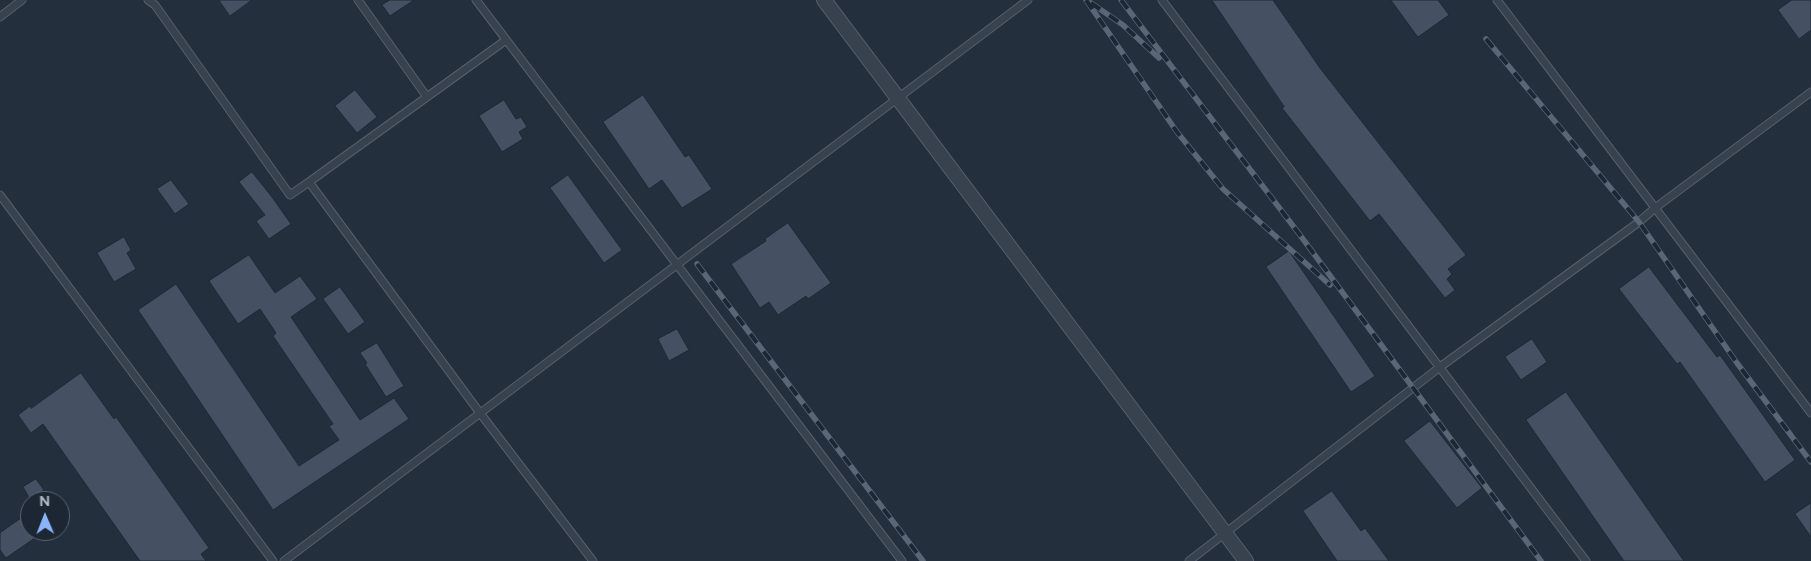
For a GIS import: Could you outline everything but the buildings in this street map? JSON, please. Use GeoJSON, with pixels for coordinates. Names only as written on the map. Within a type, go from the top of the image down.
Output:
{"type":"FeatureCollection","features":[{"type":"Feature","properties":{"kind":"street"},"geometry":{"type":"LineString","coordinates":[[824,0],[1246,561]]}},
{"type":"Feature","properties":{"kind":"lane"},"geometry":{"type":"LineString","coordinates":[[0,17],[22,0]]}},
{"type":"Feature","properties":{"kind":"lane"},"geometry":{"type":"LineString","coordinates":[[148,0],[155,6],[290,196],[506,40]]}},
{"type":"Feature","properties":{"kind":"lane"},"geometry":{"type":"LineString","coordinates":[[358,0],[427,97]]}},
{"type":"Feature","properties":{"kind":"lane"},"geometry":{"type":"LineString","coordinates":[[476,0],[902,561]]}},
{"type":"Feature","properties":{"kind":"lane"},"geometry":{"type":"LineString","coordinates":[[284,561],[1028,0]]}},
{"type":"Feature","properties":{"kind":"lane"},"geometry":{"type":"LineString","coordinates":[[1162,0],[1586,561]]}},
{"type":"Feature","properties":{"kind":"lane"},"geometry":{"type":"LineString","coordinates":[[1497,0],[1811,413]]}},
{"type":"Feature","properties":{"kind":"lane"},"geometry":{"type":"LineString","coordinates":[[1189,561],[1440,368],[1640,222],[1655,208],[1811,92]]}},
{"type":"Feature","properties":{"kind":"lane"},"geometry":{"type":"LineString","coordinates":[[309,182],[480,413],[593,561]]}},
{"type":"Feature","properties":{"kind":"lane"},"geometry":{"type":"LineString","coordinates":[[0,195],[273,561]]}},
{"type":"Feature","properties":{"kind":"railway"},"geometry":{"type":"LineString","coordinates":[[1086,0],[1177,132],[1223,189],[1330,285]]}},
{"type":"Feature","properties":{"kind":"railway"},"geometry":{"type":"LineString","coordinates":[[1121,0],[1300,235],[1541,561]]}},
{"type":"Feature","properties":{"kind":"railway"},"geometry":{"type":"LineString","coordinates":[[1091,3],[1123,25],[1159,58]]}},
{"type":"Feature","properties":{"kind":"railway"},"geometry":{"type":"LineString","coordinates":[[1486,39],[1639,222],[1737,363],[1811,462]]}},
{"type":"Feature","properties":{"kind":"railway"},"geometry":{"type":"LineString","coordinates":[[697,264],[923,561]]}}]}
